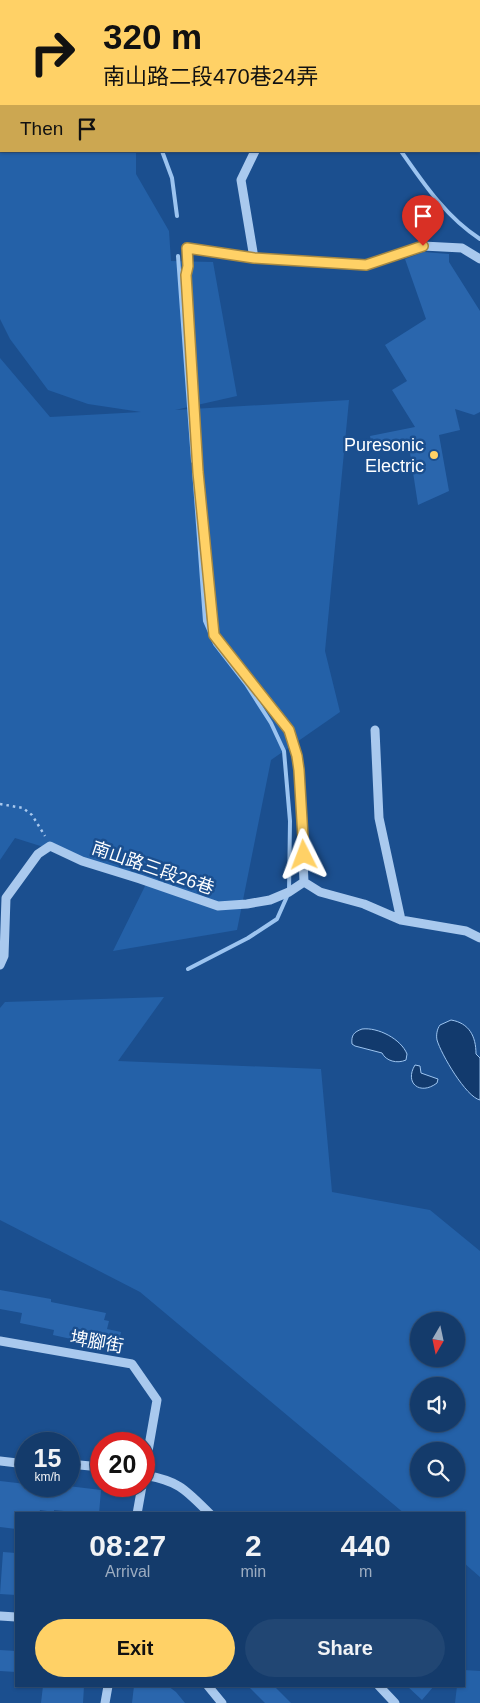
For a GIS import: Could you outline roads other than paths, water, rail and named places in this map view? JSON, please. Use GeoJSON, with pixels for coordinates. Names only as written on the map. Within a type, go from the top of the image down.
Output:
{"type":"FeatureCollection","features":[{"type":"Feature","properties":{"kind":"street"},"geometry":{"type":"LineString","coordinates":[[254,258],[241,180],[255,152]]}},
{"type":"Feature","properties":{"kind":"street"},"geometry":{"type":"LineString","coordinates":[[480,258],[462,248],[423,246],[366,265],[254,258],[187,248],[188,266],[186,275],[198,472],[214,635],[289,730],[299,770],[304,882],[320,892],[364,904],[401,920],[466,931],[480,938]]}},
{"type":"Feature","properties":{"kind":"street"},"geometry":{"type":"LineString","coordinates":[[375,730],[379,818],[401,920]]}},
{"type":"Feature","properties":{"kind":"street","name":"南山路三段26巷"},"geometry":{"type":"LineString","coordinates":[[0,965],[4,956],[6,898],[38,854],[50,846],[82,861],[218,906],[270,900],[289,892],[304,882]]}},
{"type":"Feature","properties":{"kind":"street","name":"埤腳街"},"geometry":{"type":"LineString","coordinates":[[0,1341],[132,1364],[157,1400],[151,1432]]}},
{"type":"Feature","properties":{"kind":"street"},"geometry":{"type":"LineString","coordinates":[[0,1461],[15,1463]]}},
{"type":"Feature","properties":{"kind":"street"},"geometry":{"type":"LineString","coordinates":[[155,1476],[187,1490],[208,1512]]}},
{"type":"Feature","properties":{"kind":"street"},"geometry":{"type":"LineString","coordinates":[[137,1512],[140,1497]]}},
{"type":"Feature","properties":{"kind":"street"},"geometry":{"type":"LineString","coordinates":[[0,1616],[15,1617]]}},
{"type":"Feature","properties":{"kind":"street"},"geometry":{"type":"LineString","coordinates":[[105,1703],[108,1687]]}},
{"type":"Feature","properties":{"kind":"street"},"geometry":{"type":"LineString","coordinates":[[209,1687],[222,1703]]}},
{"type":"Feature","properties":{"kind":"street"},"geometry":{"type":"LineString","coordinates":[[380,1687],[396,1703]]}},
{"type":"Feature","properties":{"kind":"waterway"},"geometry":{"type":"LineString","coordinates":[[162,152],[172,178],[177,216]]}},
{"type":"Feature","properties":{"kind":"waterway"},"geometry":{"type":"LineString","coordinates":[[402,152],[427,188],[446,210],[480,239]]}},
{"type":"Feature","properties":{"kind":"waterway"},"geometry":{"type":"LineString","coordinates":[[178,256],[193,461]]}},
{"type":"Feature","properties":{"kind":"waterway"},"geometry":{"type":"LineString","coordinates":[[188,969],[248,938],[277,919],[289,892],[290,821],[284,751],[271,723],[246,684],[215,644],[205,621],[194,470]]}},
{"type":"Feature","properties":{"kind":"place","name":"Puresonic Electric"},"geometry":{"type":"Point","coordinates":[434,455]}}]}
